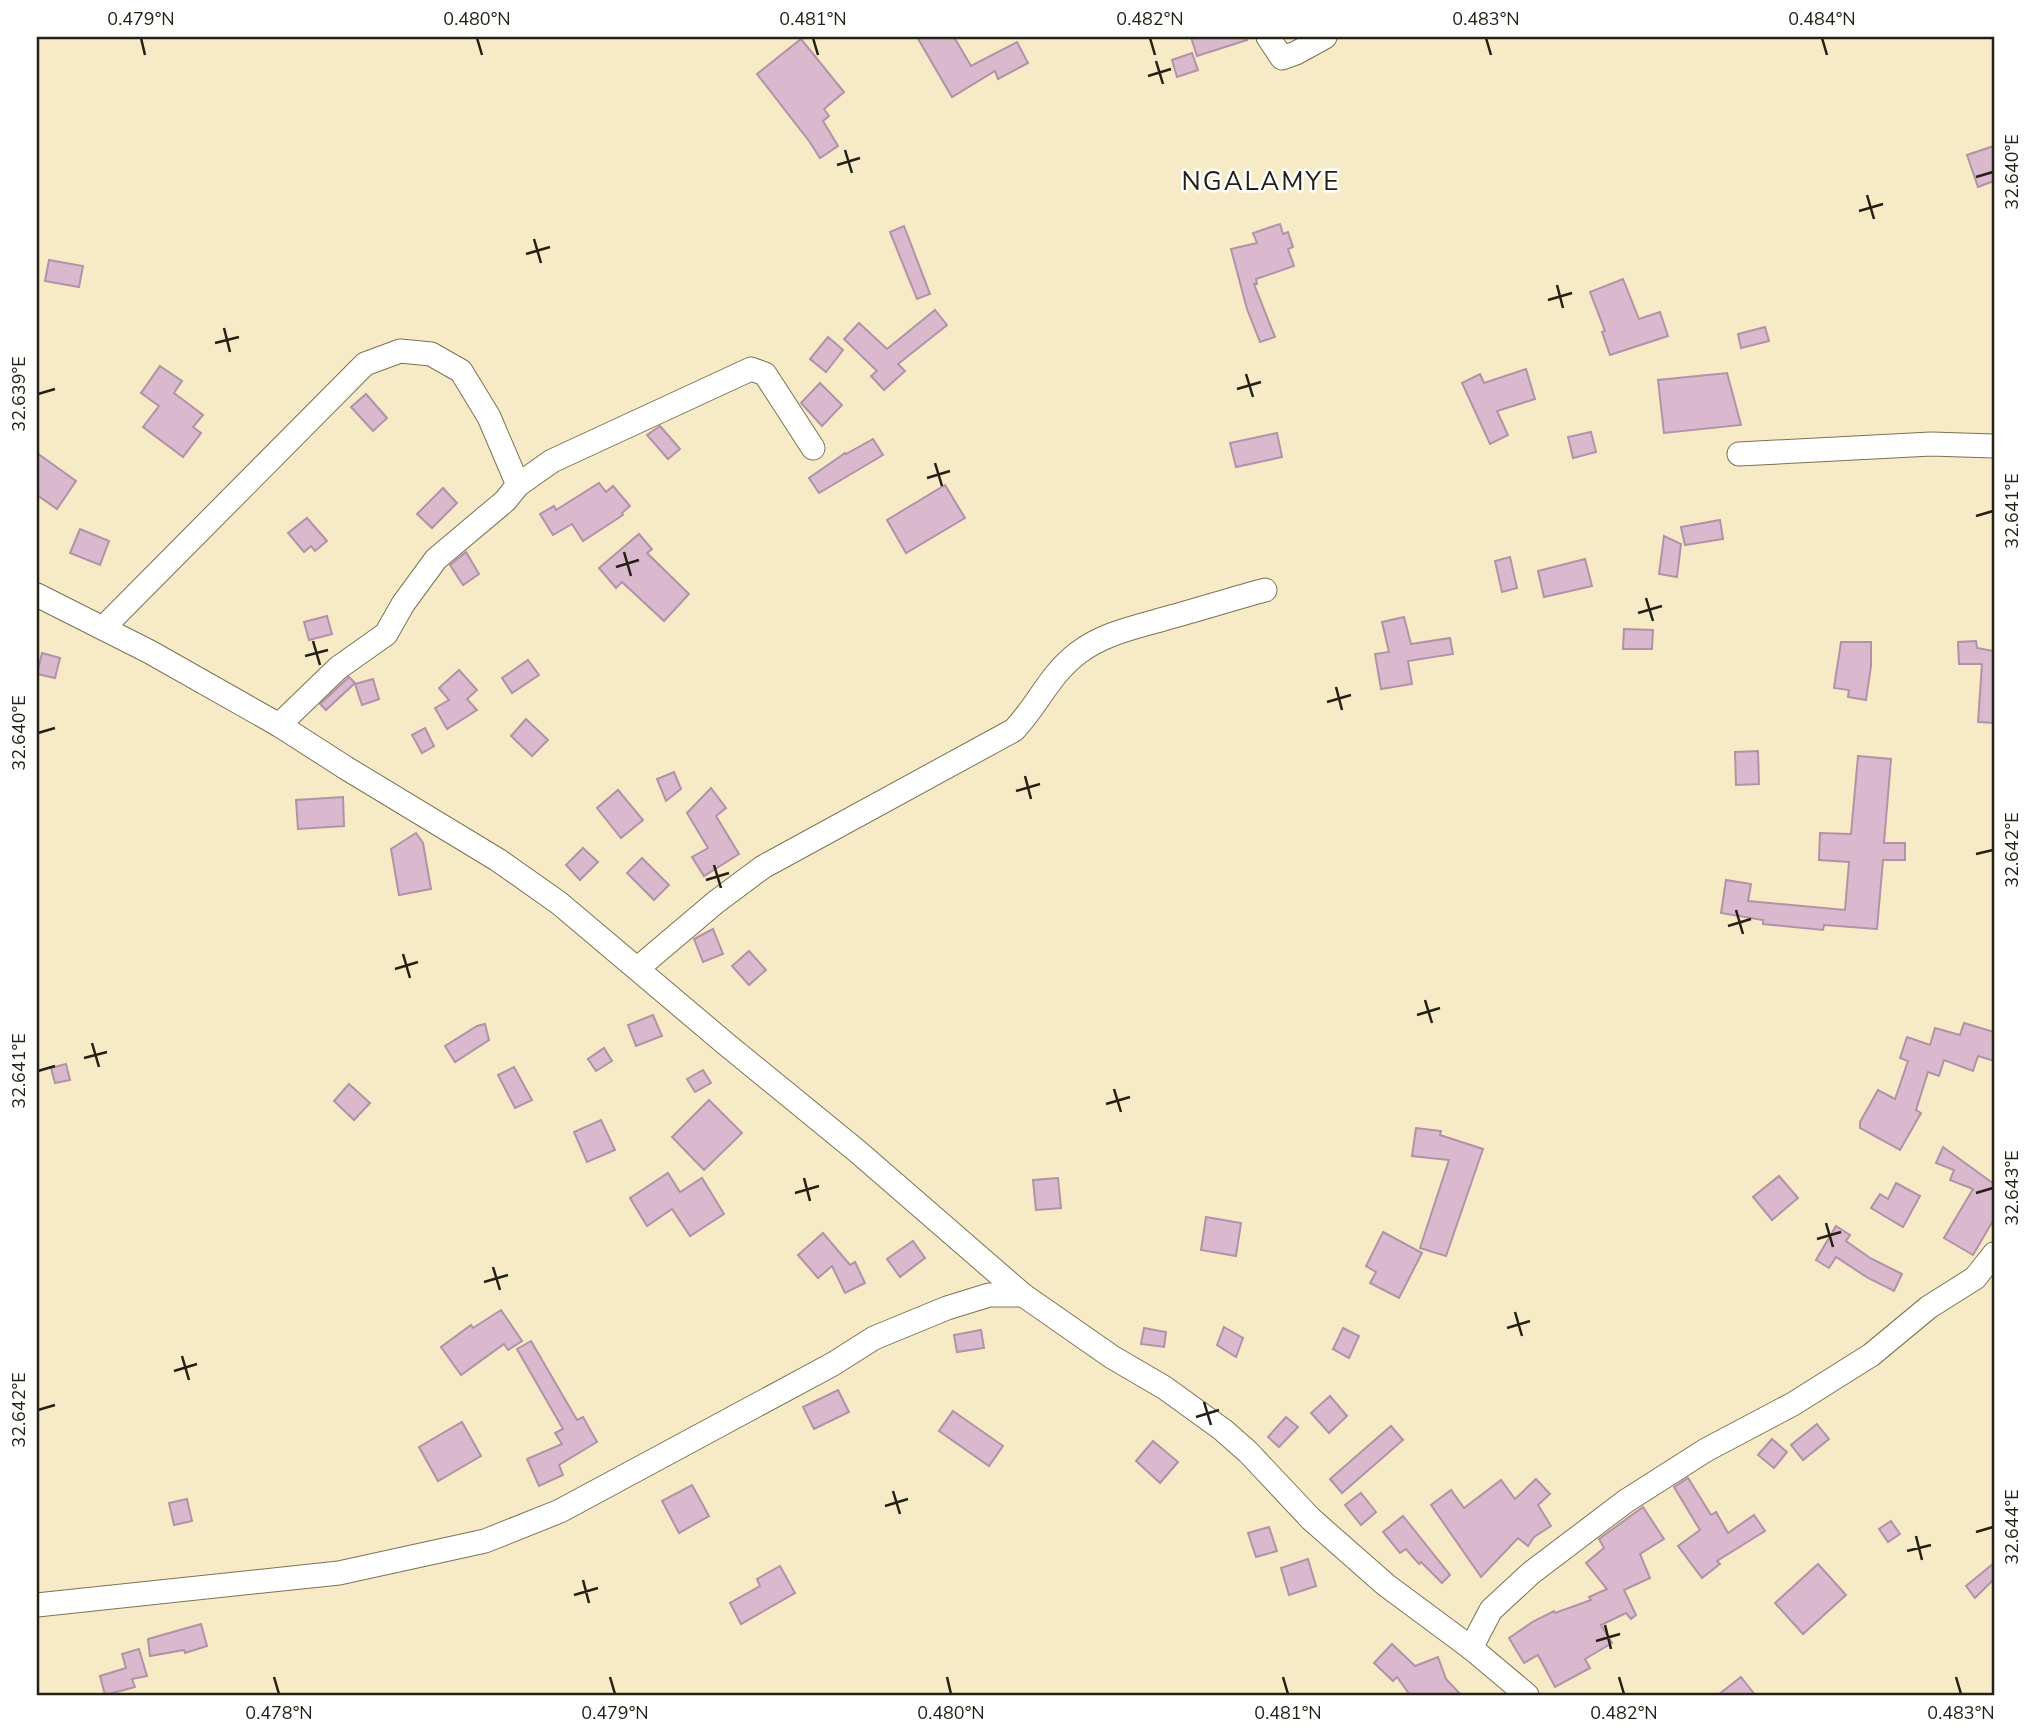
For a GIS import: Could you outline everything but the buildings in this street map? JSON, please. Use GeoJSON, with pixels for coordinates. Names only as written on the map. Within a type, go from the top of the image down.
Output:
{"type":"FeatureCollection","features":[{"type":"Feature","properties":{"kind":"street"},"geometry":{"type":"LineString","coordinates":[[1268,37],[1282,58],[1325,37]]}},
{"type":"Feature","properties":{"kind":"street"},"geometry":{"type":"LineString","coordinates":[[103,628],[365,365],[400,351],[431,354],[461,371],[489,417],[518,485]]}},
{"type":"Feature","properties":{"kind":"street"},"geometry":{"type":"LineString","coordinates":[[279,725],[338,668],[386,634],[402,604],[436,559],[505,501],[518,485],[552,461],[751,369],[765,374],[813,448]]}},
{"type":"Feature","properties":{"kind":"street"},"geometry":{"type":"LineString","coordinates":[[1739,454],[1931,444],[1994,446]]}},
{"type":"Feature","properties":{"kind":"street"},"geometry":{"type":"LineString","coordinates":[[638,968],[716,902],[763,867],[1014,730],[1030,714],[1042,690],[1059,671],[1092,643],[1119,632],[1265,590]]}},
{"type":"Feature","properties":{"kind":"street"},"geometry":{"type":"LineString","coordinates":[[37,595],[150,652],[279,725],[498,860],[559,903],[857,1151],[1023,1295],[1112,1357],[1165,1388],[1223,1430],[1248,1452],[1311,1519],[1377,1577],[1471,1648],[1527,1695]]}},
{"type":"Feature","properties":{"kind":"street"},"geometry":{"type":"LineString","coordinates":[[1471,1648],[1491,1610],[1531,1573],[1626,1501],[1706,1450],[1793,1404],[1871,1355],[1929,1307],[1975,1278],[1994,1254]]}},
{"type":"Feature","properties":{"kind":"street"},"geometry":{"type":"LineString","coordinates":[[37,1605],[339,1573],[485,1541],[560,1511],[833,1364],[874,1338],[908,1323],[989,1295],[1023,1295]]}},
{"type":"Feature","properties":{"kind":"district","name":"NGALAMYE"},"geometry":{"type":"Point","coordinates":[1261,181]}}]}
